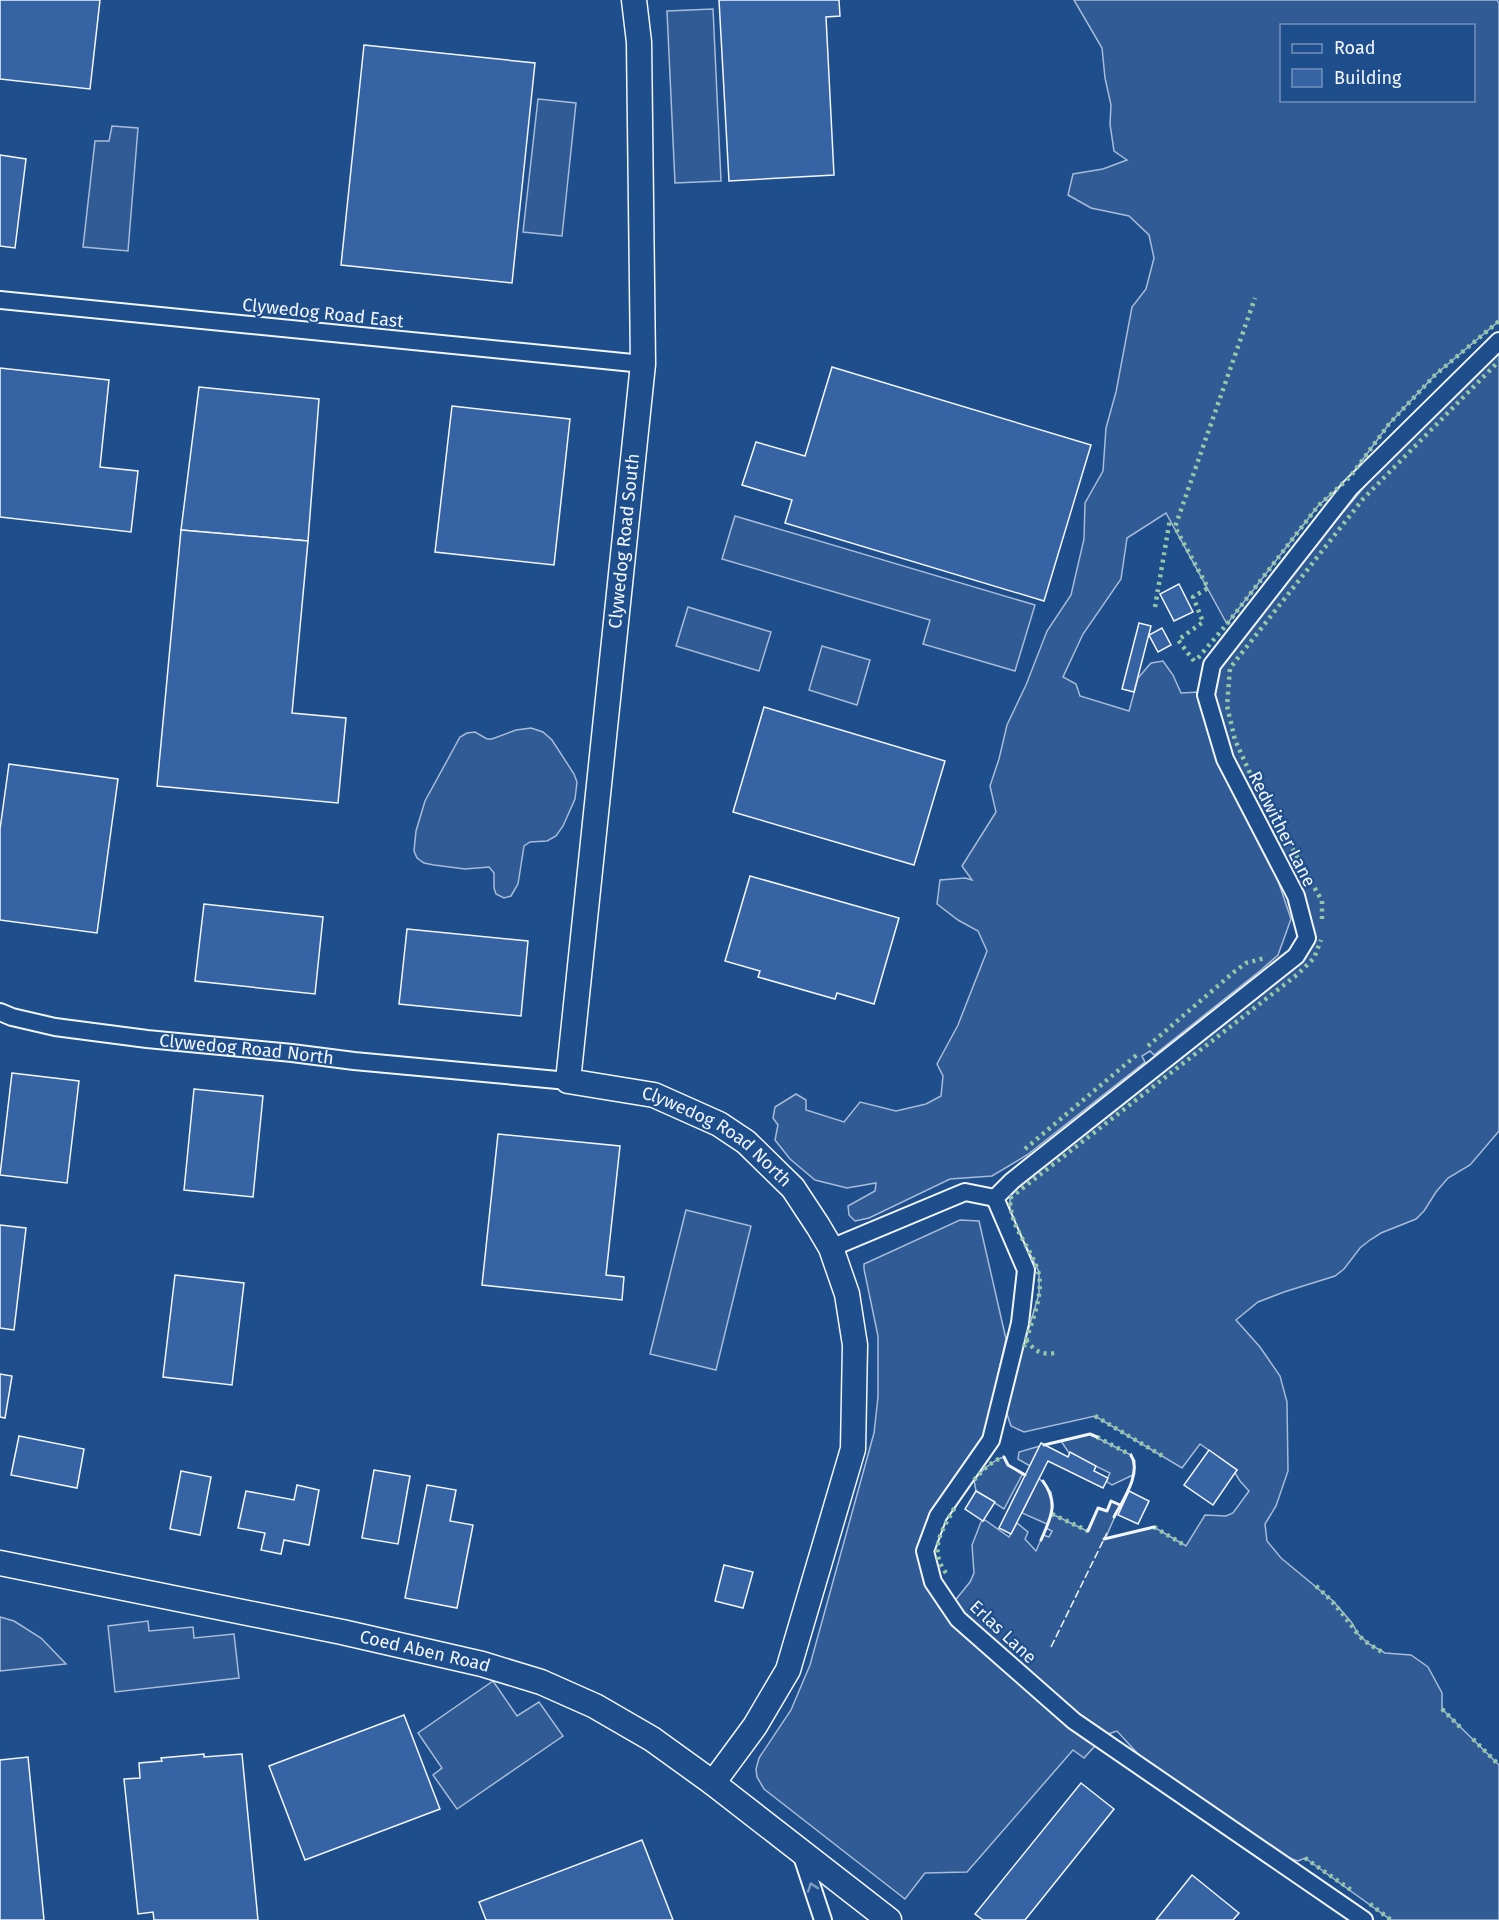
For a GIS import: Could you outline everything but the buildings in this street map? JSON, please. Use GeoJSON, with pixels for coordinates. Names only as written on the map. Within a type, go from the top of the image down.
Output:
{"type":"FeatureCollection","features":[{"type":"Feature","properties":{"kind":"street","name":"Clywedog Road South"},"geometry":{"type":"LineString","coordinates":[[568,1080],[643,364],[639,42],[634,0]]}},
{"type":"Feature","properties":{"kind":"street","name":"Clywedog Road East"},"geometry":{"type":"LineString","coordinates":[[0,300],[643,364]]}},
{"type":"Feature","properties":{"kind":"street","name":"Redwither Lane"},"geometry":{"type":"LineString","coordinates":[[995,1198],[1012,1181],[1296,956],[1307,938],[1296,896],[1225,759],[1206,694],[1212,665],[1350,488],[1499,341]]}},
{"type":"Feature","properties":{"kind":"street","name":"Clywedog Road North"},"geometry":{"type":"LineString","coordinates":[[0,1012],[55,1027],[147,1039],[354,1061],[568,1080],[654,1095],[726,1128],[746,1142],[793,1188],[831,1248],[847,1294],[855,1345],[853,1449],[788,1670],[755,1726],[713,1784]]}},
{"type":"Feature","properties":{"kind":"street"},"geometry":{"type":"LineString","coordinates":[[831,1248],[965,1192],[995,1198]]}},
{"type":"Feature","properties":{"kind":"street","name":"Erlas Lane"},"geometry":{"type":"LineString","coordinates":[[995,1198],[1026,1270],[1020,1323],[992,1440],[938,1516],[926,1551],[933,1582],[958,1619],[1074,1722],[1364,1920]]}},
{"type":"Feature","properties":{"kind":"street","name":"Coed Aben Road"},"geometry":{"type":"LineString","coordinates":[[0,1563],[342,1632],[502,1670],[541,1682],[595,1706],[652,1739],[801,1853],[879,1917]]}},
{"type":"Feature","properties":{"kind":"street"},"geometry":{"type":"LineString","coordinates":[[801,1853],[823,1920]]}},
{"type":"Feature","properties":{"kind":"shaded area"},"geometry":{"type":"Polygon","coordinates":[[[1074,0],[1497,0],[1499,3],[1499,321],[1435,375],[1389,424],[1350,477],[1318,506],[1227,624],[1166,513],[1127,538],[1121,579],[1083,634],[1063,677],[1076,684],[1080,696],[1129,711],[1138,678],[1151,663],[1163,661],[1173,675],[1181,693],[1199,692],[1272,863],[1291,919],[1278,955],[1154,1055],[1150,1051],[1142,1056],[1145,1062],[1027,1155],[992,1176],[950,1179],[869,1218],[855,1221],[849,1215],[848,1206],[875,1191],[876,1183],[847,1188],[815,1180],[790,1159],[775,1140],[778,1125],[773,1118],[775,1107],[796,1094],[806,1100],[806,1110],[844,1122],[860,1102],[896,1111],[926,1104],[941,1096],[943,1076],[937,1064],[958,1025],[987,951],[978,931],[958,920],[937,904],[940,880],[965,878],[972,880],[962,866],[996,812],[990,786],[1007,725],[1026,685],[1047,631],[1071,595],[1084,539],[1085,503],[1103,471],[1106,428],[1116,392],[1132,307],[1146,289],[1154,258],[1149,235],[1129,216],[1091,208],[1068,195],[1073,174],[1103,169],[1127,160],[1114,151],[1110,124],[1111,105],[1102,48],[1074,0]]]}},
{"type":"Feature","properties":{"kind":"shaded area"},"geometry":{"type":"Polygon","coordinates":[[[713,9],[721,181],[675,183],[667,11],[713,9]]]}},
{"type":"Feature","properties":{"kind":"shaded area"},"geometry":{"type":"Polygon","coordinates":[[[538,99],[576,103],[562,236],[523,232],[538,99]]]}},
{"type":"Feature","properties":{"kind":"shaded area"},"geometry":{"type":"Polygon","coordinates":[[[112,126],[138,128],[128,251],[83,247],[95,141],[109,141],[112,126]]]}},
{"type":"Feature","properties":{"kind":"shaded area"},"geometry":{"type":"Polygon","coordinates":[[[1499,347],[1499,1131],[1470,1165],[1448,1178],[1416,1219],[1370,1240],[1335,1276],[1258,1302],[1236,1320],[1260,1347],[1280,1376],[1287,1402],[1288,1471],[1276,1506],[1265,1524],[1267,1541],[1281,1558],[1333,1601],[1352,1623],[1358,1634],[1369,1644],[1385,1653],[1411,1655],[1428,1667],[1442,1693],[1442,1709],[1499,1765],[1499,1920],[1391,1920],[1305,1858],[1298,1861],[1277,1854],[1151,1768],[1117,1731],[1105,1735],[1084,1758],[1073,1750],[967,1872],[925,1873],[905,1899],[764,1789],[757,1777],[756,1769],[759,1758],[791,1710],[810,1665],[874,1433],[878,1397],[878,1336],[864,1264],[960,1220],[979,1221],[1006,1339],[984,1436],[933,1512],[927,1586],[950,1622],[1006,1668],[1012,1655],[969,1621],[953,1603],[970,1582],[974,1573],[972,1545],[981,1522],[985,1520],[1009,1537],[1017,1523],[1028,1532],[1025,1539],[1036,1551],[1043,1535],[1049,1537],[1052,1531],[1046,1528],[1047,1524],[1022,1513],[1039,1478],[1051,1492],[1052,1514],[1087,1531],[1098,1508],[1107,1511],[1111,1501],[1120,1505],[1105,1539],[1154,1527],[1186,1546],[1205,1515],[1226,1516],[1233,1513],[1249,1491],[1235,1473],[1237,1470],[1200,1444],[1182,1468],[1095,1416],[1024,1432],[1011,1426],[1005,1408],[1039,1294],[1039,1272],[1010,1214],[1010,1198],[1018,1183],[1311,942],[1232,758],[1212,691],[1224,659],[1273,596],[1375,474],[1499,347]]]}},
{"type":"Feature","properties":{"kind":"shaded area"},"geometry":{"type":"Polygon","coordinates":[[[735,516],[1035,605],[1015,671],[923,644],[930,620],[722,559],[735,516]]]}},
{"type":"Feature","properties":{"kind":"shaded area"},"geometry":{"type":"Polygon","coordinates":[[[688,607],[771,632],[759,671],[676,646],[688,607]]]}},
{"type":"Feature","properties":{"kind":"shaded area"},"geometry":{"type":"Polygon","coordinates":[[[822,646],[870,660],[857,705],[809,690],[822,646]]]}},
{"type":"Feature","properties":{"kind":"shaded area"},"geometry":{"type":"Polygon","coordinates":[[[531,728],[543,732],[552,740],[574,774],[577,782],[575,799],[556,836],[547,841],[530,842],[524,846],[518,884],[511,896],[504,898],[496,894],[494,873],[489,867],[465,869],[424,863],[417,858],[414,851],[416,831],[425,801],[460,737],[475,732],[487,739],[492,739],[516,730],[531,728]]]}},
{"type":"Feature","properties":{"kind":"shaded area"},"geometry":{"type":"Polygon","coordinates":[[[686,1210],[751,1226],[716,1370],[650,1354],[686,1210]]]}},
{"type":"Feature","properties":{"kind":"shaded area"},"geometry":{"type":"Polygon","coordinates":[[[1090,1434],[1131,1455],[1135,1461],[1133,1475],[1112,1485],[1106,1481],[1110,1473],[1069,1453],[1061,1441],[1090,1434]]]}},
{"type":"Feature","properties":{"kind":"shaded area"},"geometry":{"type":"Polygon","coordinates":[[[1040,1446],[1030,1466],[1018,1459],[1019,1452],[1040,1446]]]}},
{"type":"Feature","properties":{"kind":"shaded area"},"geometry":{"type":"Polygon","coordinates":[[[1004,1457],[1008,1465],[1023,1473],[1004,1509],[976,1491],[974,1480],[985,1468],[1004,1457]]]}},
{"type":"Feature","properties":{"kind":"shaded area"},"geometry":{"type":"Polygon","coordinates":[[[0,1617],[14,1621],[41,1638],[66,1664],[0,1671],[0,1617]]]}},
{"type":"Feature","properties":{"kind":"shaded area"},"geometry":{"type":"Polygon","coordinates":[[[148,1621],[149,1631],[193,1627],[194,1638],[234,1634],[239,1678],[115,1692],[108,1626],[148,1621]]]}},
{"type":"Feature","properties":{"kind":"shaded area"},"geometry":{"type":"Polygon","coordinates":[[[493,1681],[517,1716],[539,1702],[563,1736],[457,1809],[433,1775],[442,1768],[418,1733],[493,1681]]]}},
{"type":"Feature","properties":{"kind":"hedge"},"geometry":{"type":"LineString","coordinates":[[1194,661],[1178,640],[1203,622],[1193,597],[1208,588],[1175,527],[1255,298]]}},
{"type":"Feature","properties":{"kind":"hedge"},"geometry":{"type":"LineString","coordinates":[[1198,658],[1318,506],[1350,477],[1389,424],[1435,375],[1499,321]]}},
{"type":"Feature","properties":{"kind":"hedge"},"geometry":{"type":"LineString","coordinates":[[1322,919],[1322,901],[1250,773],[1235,740],[1227,706],[1230,668],[1363,499],[1499,361]]}},
{"type":"Feature","properties":{"kind":"hedge"},"geometry":{"type":"LineString","coordinates":[[1155,607],[1170,519]]}},
{"type":"Feature","properties":{"kind":"hedge"},"geometry":{"type":"LineString","coordinates":[[1024,1347],[1038,1299],[1040,1280],[1034,1261],[1013,1219],[1010,1198],[1298,974],[1314,958],[1321,940]]}},
{"type":"Feature","properties":{"kind":"hedge"},"geometry":{"type":"LineString","coordinates":[[1148,1046],[1234,972],[1246,963],[1265,958]]}},
{"type":"Feature","properties":{"kind":"hedge"},"geometry":{"type":"LineString","coordinates":[[1025,1149],[1139,1053]]}},
{"type":"Feature","properties":{"kind":"hedge"},"geometry":{"type":"LineString","coordinates":[[1026,1340],[1038,1351],[1055,1353]]}},
{"type":"Feature","properties":{"kind":"hedge"},"geometry":{"type":"LineString","coordinates":[[1095,1416],[1166,1458]]}},
{"type":"Feature","properties":{"kind":"hedge"},"geometry":{"type":"LineString","coordinates":[[1097,1437],[1131,1455]]}},
{"type":"Feature","properties":{"kind":"hedge"},"geometry":{"type":"LineString","coordinates":[[974,1480],[991,1463],[1004,1457]]}},
{"type":"Feature","properties":{"kind":"hedge"},"geometry":{"type":"LineString","coordinates":[[946,1573],[940,1564],[938,1555],[939,1538],[956,1505]]}},
{"type":"Feature","properties":{"kind":"hedge"},"geometry":{"type":"LineString","coordinates":[[1052,1514],[1088,1531]]}},
{"type":"Feature","properties":{"kind":"hedge"},"geometry":{"type":"LineString","coordinates":[[1154,1527],[1186,1546]]}},
{"type":"Feature","properties":{"kind":"hedge"},"geometry":{"type":"LineString","coordinates":[[1316,1586],[1338,1608],[1360,1636],[1384,1653]]}},
{"type":"Feature","properties":{"kind":"hedge"},"geometry":{"type":"LineString","coordinates":[[1442,1709],[1461,1728]]}},
{"type":"Feature","properties":{"kind":"hedge"},"geometry":{"type":"LineString","coordinates":[[1473,1739],[1499,1765]]}},
{"type":"Feature","properties":{"kind":"hedge"},"geometry":{"type":"LineString","coordinates":[[1305,1858],[1354,1892]]}},
{"type":"Feature","properties":{"kind":"hedge"},"geometry":{"type":"LineString","coordinates":[[1370,1904],[1391,1920]]}},
{"type":"Feature","properties":{"kind":"fence"},"geometry":{"type":"LineString","coordinates":[[1051,1647],[1107,1533]]}},
{"type":"Feature","properties":{"kind":"wall"},"geometry":{"type":"LineString","coordinates":[[1044,1445],[1090,1434],[1097,1437]]}},
{"type":"Feature","properties":{"kind":"wall"},"geometry":{"type":"LineString","coordinates":[[1114,1517],[1133,1478],[1134,1462],[1131,1455]]}},
{"type":"Feature","properties":{"kind":"wall"},"geometry":{"type":"LineString","coordinates":[[1004,1457],[1008,1465],[1025,1475]]}},
{"type":"Feature","properties":{"kind":"wall"},"geometry":{"type":"LineString","coordinates":[[1041,1540],[1052,1510],[1051,1497],[1043,1481]]}},
{"type":"Feature","properties":{"kind":"wall"},"geometry":{"type":"LineString","coordinates":[[1088,1531],[1098,1508],[1107,1511],[1111,1501],[1120,1505]]}},
{"type":"Feature","properties":{"kind":"wall"},"geometry":{"type":"LineString","coordinates":[[1104,1539],[1154,1527]]}}]}
